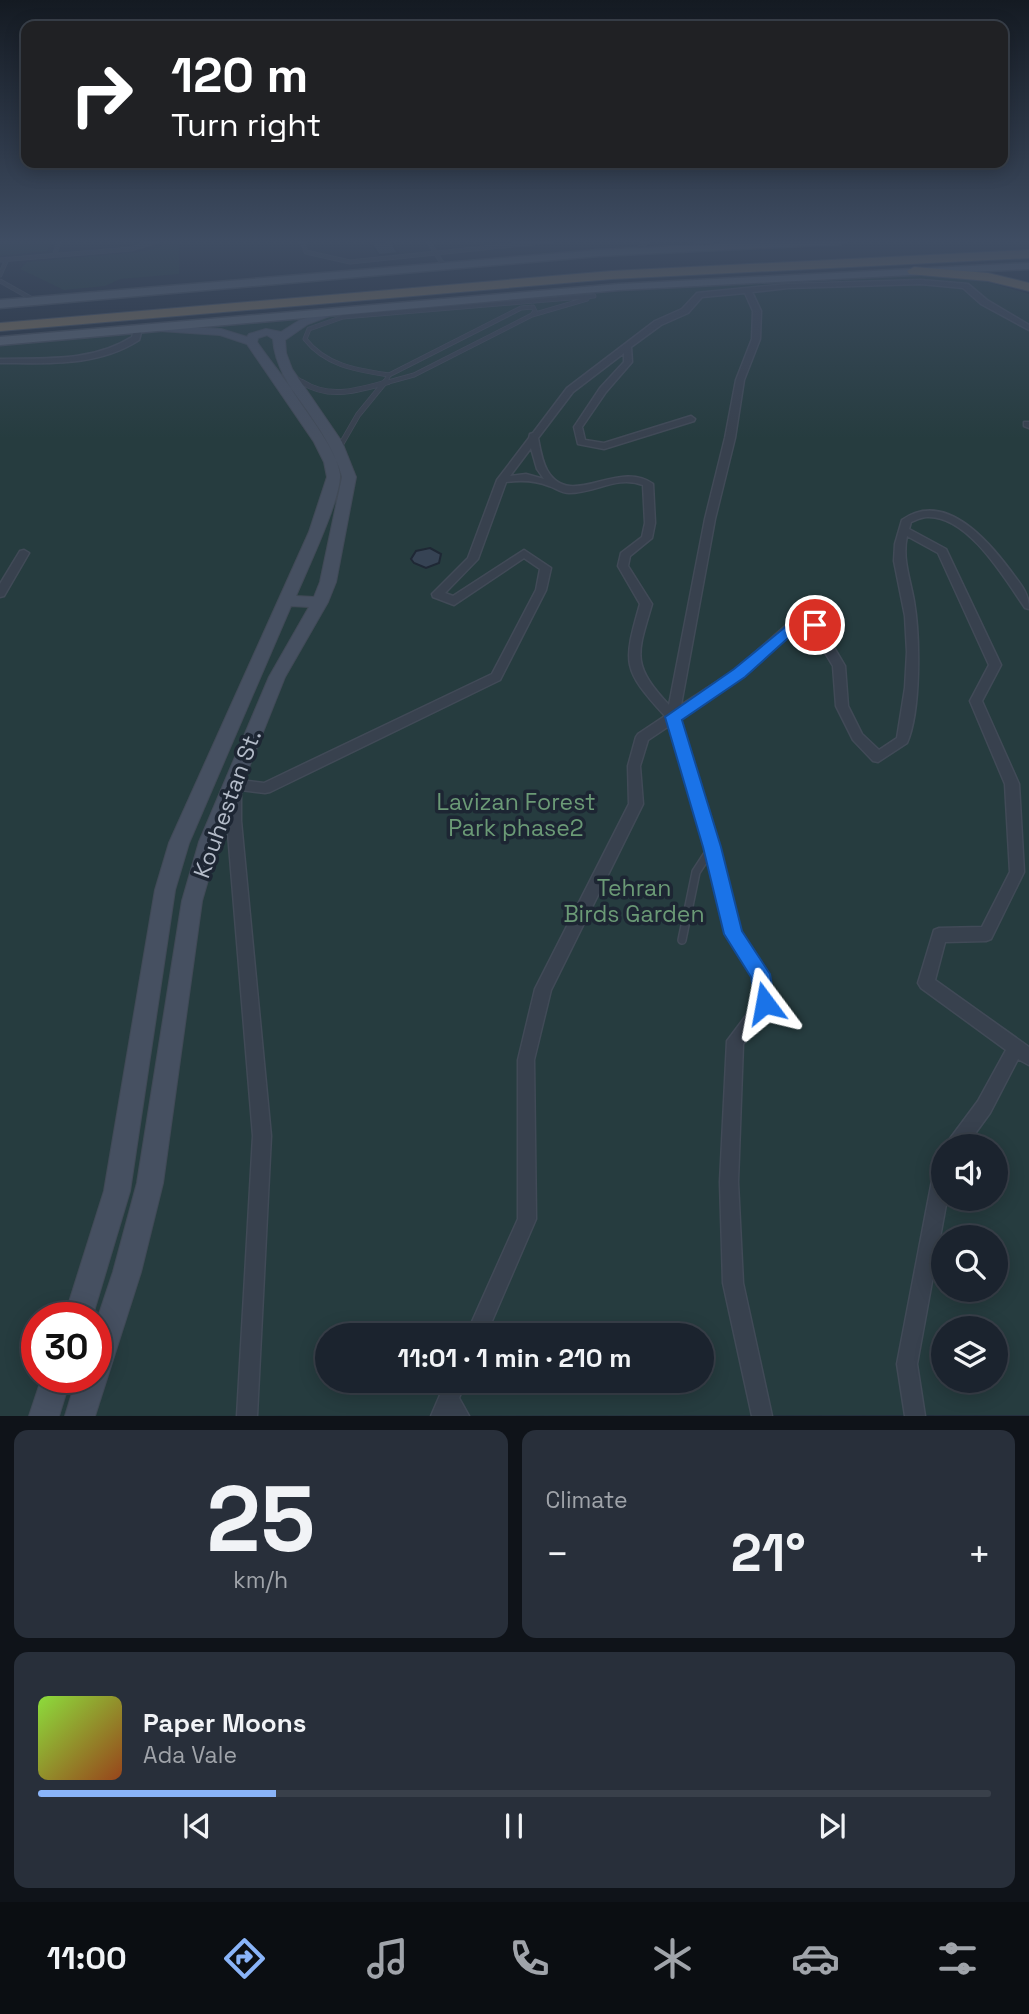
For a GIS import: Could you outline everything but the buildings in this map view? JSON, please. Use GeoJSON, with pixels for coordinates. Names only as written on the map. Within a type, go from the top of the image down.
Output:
{"type":"FeatureCollection","features":[{"type":"Feature","properties":{"kind":"highway"},"geometry":{"type":"LineString","coordinates":[[0,315],[94,307]]}},
{"type":"Feature","properties":{"kind":"highway"},"geometry":{"type":"LineString","coordinates":[[0,327],[227,307]]}},
{"type":"Feature","properties":{"kind":"main road"},"geometry":{"type":"LineString","coordinates":[[0,339],[243,307]]}},
{"type":"Feature","properties":{"kind":"main road"},"geometry":{"type":"LineString","coordinates":[[0,339],[374,307]]}},
{"type":"Feature","properties":{"kind":"main road"},"geometry":{"type":"LineString","coordinates":[[152,327],[206,329],[251,342],[253,336],[266,332],[276,333],[279,339],[304,322],[340,310]]}},
{"type":"Feature","properties":{"kind":"main road","name":"Kouhestan St."},"geometry":{"type":"LineString","coordinates":[[112,1317],[150,1183],[192,901],[209,842],[276,677],[320,602],[328,582],[349,477],[348,465],[339,449],[278,353],[279,339]]}},
{"type":"Feature","properties":{"kind":"main road","name":"Kouhestan St."},"geometry":{"type":"LineString","coordinates":[[83,1302],[117,1191],[169,878],[179,843],[316,532],[334,477],[331,462],[320,442],[251,342]]}},
{"type":"Feature","properties":{"kind":"main road"},"geometry":{"type":"LineString","coordinates":[[285,601],[320,602]]}},
{"type":"Feature","properties":{"kind":"main road"},"geometry":{"type":"LineString","coordinates":[[44,1416],[52,1393]]}},
{"type":"Feature","properties":{"kind":"main road"},"geometry":{"type":"LineString","coordinates":[[80,1416],[87,1393]]}},
{"type":"Feature","properties":{"kind":"street"},"geometry":{"type":"LineString","coordinates":[[235,778],[245,786],[265,788],[496,677],[541,590],[546,568],[524,553],[454,601],[438,594],[473,559],[502,480],[570,390],[658,323],[689,307]]}},
{"type":"Feature","properties":{"kind":"street"},"geometry":{"type":"LineString","coordinates":[[673,717],[710,519],[730,438],[740,380],[756,339],[755,307]]}},
{"type":"Feature","properties":{"kind":"street"},"geometry":{"type":"LineString","coordinates":[[993,307],[1029,328]]}},
{"type":"Feature","properties":{"kind":"street"},"geometry":{"type":"LineString","coordinates":[[0,361],[62,359],[103,354],[125,347],[136,338],[138,329]]}},
{"type":"Feature","properties":{"kind":"street"},"geometry":{"type":"LineString","coordinates":[[628,348],[628,362],[603,390],[578,427],[581,442],[604,446],[691,419]]}},
{"type":"Feature","properties":{"kind":"street"},"geometry":{"type":"LineString","coordinates":[[533,436],[544,474],[563,490],[579,491],[613,477],[636,476],[648,484],[650,523],[647,538],[625,555],[623,566],[646,604],[632,652],[639,680],[673,717],[712,847],[733,934],[760,974],[765,1003],[735,1041],[729,1182],[733,1283],[762,1416]]}},
{"type":"Feature","properties":{"kind":"street"},"geometry":{"type":"LineString","coordinates":[[502,480],[526,477],[555,484]]}},
{"type":"Feature","properties":{"kind":"street"},"geometry":{"type":"LineString","coordinates":[[481,1323],[527,1219],[526,1060],[543,989],[636,804],[634,766],[642,737],[739,673],[795,624],[815,625],[839,666],[842,706],[857,737],[878,757],[903,740],[909,708],[910,641],[908,600],[898,565],[907,520],[928,514],[960,523],[996,561],[1029,605]]}},
{"type":"Feature","properties":{"kind":"street"},"geometry":{"type":"LineString","coordinates":[[904,530],[942,551],[995,665],[976,701],[1012,784],[1017,872],[986,934],[939,935],[926,983],[1023,1052],[964,1134]]}},
{"type":"Feature","properties":{"kind":"street"},"geometry":{"type":"LineString","coordinates":[[0,593],[24,553]]}},
{"type":"Feature","properties":{"kind":"street"},"geometry":{"type":"LineString","coordinates":[[235,778],[234,821],[262,1136],[247,1416]]}},
{"type":"Feature","properties":{"kind":"street"},"geometry":{"type":"LineString","coordinates":[[915,1416],[907,1364],[935,1211]]}},
{"type":"Feature","properties":{"kind":"lane"},"geometry":{"type":"LineString","coordinates":[[462,307],[343,317],[309,329],[305,339],[310,347],[334,363],[388,378],[414,375],[532,315],[558,307]]}},
{"type":"Feature","properties":{"kind":"lane"},"geometry":{"type":"LineString","coordinates":[[289,373],[317,392],[349,393],[388,378],[521,308],[532,307]]}},
{"type":"Feature","properties":{"kind":"lane"},"geometry":{"type":"LineString","coordinates":[[532,315],[536,311],[533,307]]}},
{"type":"Feature","properties":{"kind":"lane"},"geometry":{"type":"LineString","coordinates":[[339,449],[358,415],[388,378]]}},
{"type":"Feature","properties":{"kind":"lane"},"geometry":{"type":"LineString","coordinates":[[682,940],[696,872],[712,847]]}},
{"type":"Feature","properties":{"kind":"green space","name":"Lavizan Forest Park phase2"},"geometry":{"type":"Polygon","coordinates":[[[428,307],[1029,307],[1029,1415],[0,1416],[0,345],[428,307]]]}},
{"type":"Feature","properties":{"kind":"route"},"geometry":{"type":"LineString","coordinates":[[765,1003],[760,974],[733,934],[712,847],[673,717],[704,699],[739,673],[795,624],[815,625]]}},
{"type":"Feature","properties":{"kind":"park label","name":"Tehran Birds Garden"},"geometry":{"type":"Point","coordinates":[634,901]}}]}
